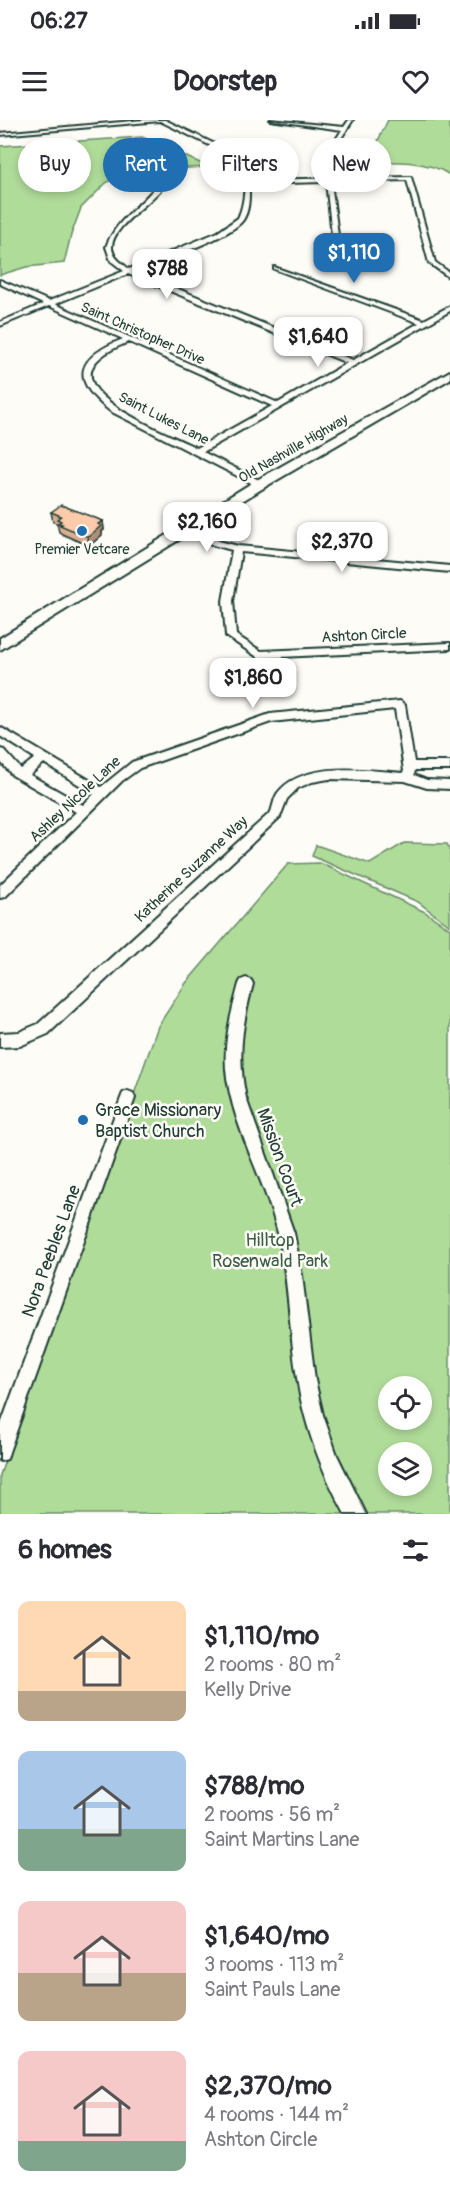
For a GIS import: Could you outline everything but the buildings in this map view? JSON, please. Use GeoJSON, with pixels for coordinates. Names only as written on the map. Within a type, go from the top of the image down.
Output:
{"type":"FeatureCollection","features":[{"type":"Feature","properties":{"kind":"main road","name":"Old Nashville Highway"},"geometry":{"type":"LineString","coordinates":[[0,645],[260,484],[450,374]]}},
{"type":"Feature","properties":{"kind":"street"},"geometry":{"type":"LineString","coordinates":[[0,134],[161,120],[200,138]]}},
{"type":"Feature","properties":{"kind":"street"},"geometry":{"type":"LineString","coordinates":[[272,120],[346,129]]}},
{"type":"Feature","properties":{"kind":"street"},"geometry":{"type":"LineString","coordinates":[[340,138],[351,120]]}},
{"type":"Feature","properties":{"kind":"street"},"geometry":{"type":"LineString","coordinates":[[391,178],[409,178],[432,263],[450,276]]}},
{"type":"Feature","properties":{"kind":"street"},"geometry":{"type":"LineString","coordinates":[[155,192],[120,225],[111,242],[109,253],[113,261],[130,272],[353,363]]}},
{"type":"Feature","properties":{"kind":"street"},"geometry":{"type":"LineString","coordinates":[[0,324],[130,272],[209,238],[237,223],[246,211],[246,192]]}},
{"type":"Feature","properties":{"kind":"street"},"geometry":{"type":"LineString","coordinates":[[330,192],[335,235]]}},
{"type":"Feature","properties":{"kind":"street"},"geometry":{"type":"LineString","coordinates":[[276,268],[424,322]]}},
{"type":"Feature","properties":{"kind":"street","name":"Saint Christopher Drive"},"geometry":{"type":"LineString","coordinates":[[0,282],[277,405]]}},
{"type":"Feature","properties":{"kind":"street"},"geometry":{"type":"LineString","coordinates":[[198,451],[450,308]]}},
{"type":"Feature","properties":{"kind":"street","name":"Saint Lukes Lane"},"geometry":{"type":"LineString","coordinates":[[128,340],[98,354],[90,363],[89,388],[96,396],[113,408],[260,484]]}},
{"type":"Feature","properties":{"kind":"street"},"geometry":{"type":"LineString","coordinates":[[189,528],[216,543],[237,549],[450,569]]}},
{"type":"Feature","properties":{"kind":"street","name":"Ashton Circle"},"geometry":{"type":"LineString","coordinates":[[237,549],[228,601],[231,636],[259,656],[450,646]]}},
{"type":"Feature","properties":{"kind":"street","name":"Ashley Nicole Lane"},"geometry":{"type":"LineString","coordinates":[[0,893],[102,793],[136,765],[270,718],[400,705],[407,772]]}},
{"type":"Feature","properties":{"kind":"street"},"geometry":{"type":"LineString","coordinates":[[0,731],[102,793]]}},
{"type":"Feature","properties":{"kind":"street"},"geometry":{"type":"LineString","coordinates":[[0,753],[22,775],[84,811]]}},
{"type":"Feature","properties":{"kind":"street"},"geometry":{"type":"LineString","coordinates":[[22,775],[43,757]]}},
{"type":"Feature","properties":{"kind":"street"},"geometry":{"type":"LineString","coordinates":[[407,772],[450,766]]}},
{"type":"Feature","properties":{"kind":"street"},"geometry":{"type":"LineString","coordinates":[[407,772],[427,784],[450,786]]}},
{"type":"Feature","properties":{"kind":"street","name":"Katherine Suzanne Way"},"geometry":{"type":"LineString","coordinates":[[0,1040],[20,1039],[43,1029],[276,814],[277,802],[296,782],[326,774],[407,772]]}},
{"type":"Feature","properties":{"kind":"street","name":"Mission Court"},"geometry":{"type":"LineString","coordinates":[[246,984],[237,1016],[234,1077],[245,1127],[278,1204],[286,1236],[304,1366],[319,1434],[356,1514]]}},
{"type":"Feature","properties":{"kind":"street","name":"Nora Peebles Lane"},"geometry":{"type":"LineString","coordinates":[[0,1452],[128,1098]]}},
{"type":"Feature","properties":{"kind":"green space"},"geometry":{"type":"Polygon","coordinates":[[[388,120],[450,120],[450,175],[426,165],[391,162],[391,138],[379,138],[388,120]]]}},
{"type":"Feature","properties":{"kind":"green space"},"geometry":{"type":"Polygon","coordinates":[[[103,139],[103,186],[81,208],[64,263],[26,267],[0,275],[0,146],[18,145],[18,192],[91,192],[91,140],[103,139]]]}},
{"type":"Feature","properties":{"kind":"green space"},"geometry":{"type":"Polygon","coordinates":[[[188,158],[200,163],[200,167],[188,168],[188,158]]]}},
{"type":"Feature","properties":{"kind":"green space"},"geometry":{"type":"Polygon","coordinates":[[[404,843],[447,844],[450,850],[450,926],[418,902],[312,856],[316,845],[370,864],[404,843]]]}},
{"type":"Feature","properties":{"kind":"green space","name":"Hilltop Rosenwald Park"},"geometry":{"type":"Polygon","coordinates":[[[320,863],[425,912],[450,929],[450,1514],[0,1514],[0,1475],[158,1026],[186,983],[288,864],[320,863]]]}},
{"type":"Feature","properties":{"kind":"place","name":"Premier Vetcare"},"geometry":{"type":"Point","coordinates":[82,531]}},
{"type":"Feature","properties":{"kind":"place","name":"Grace Missionary Baptist Church"},"geometry":{"type":"Point","coordinates":[83,1120]}}]}
